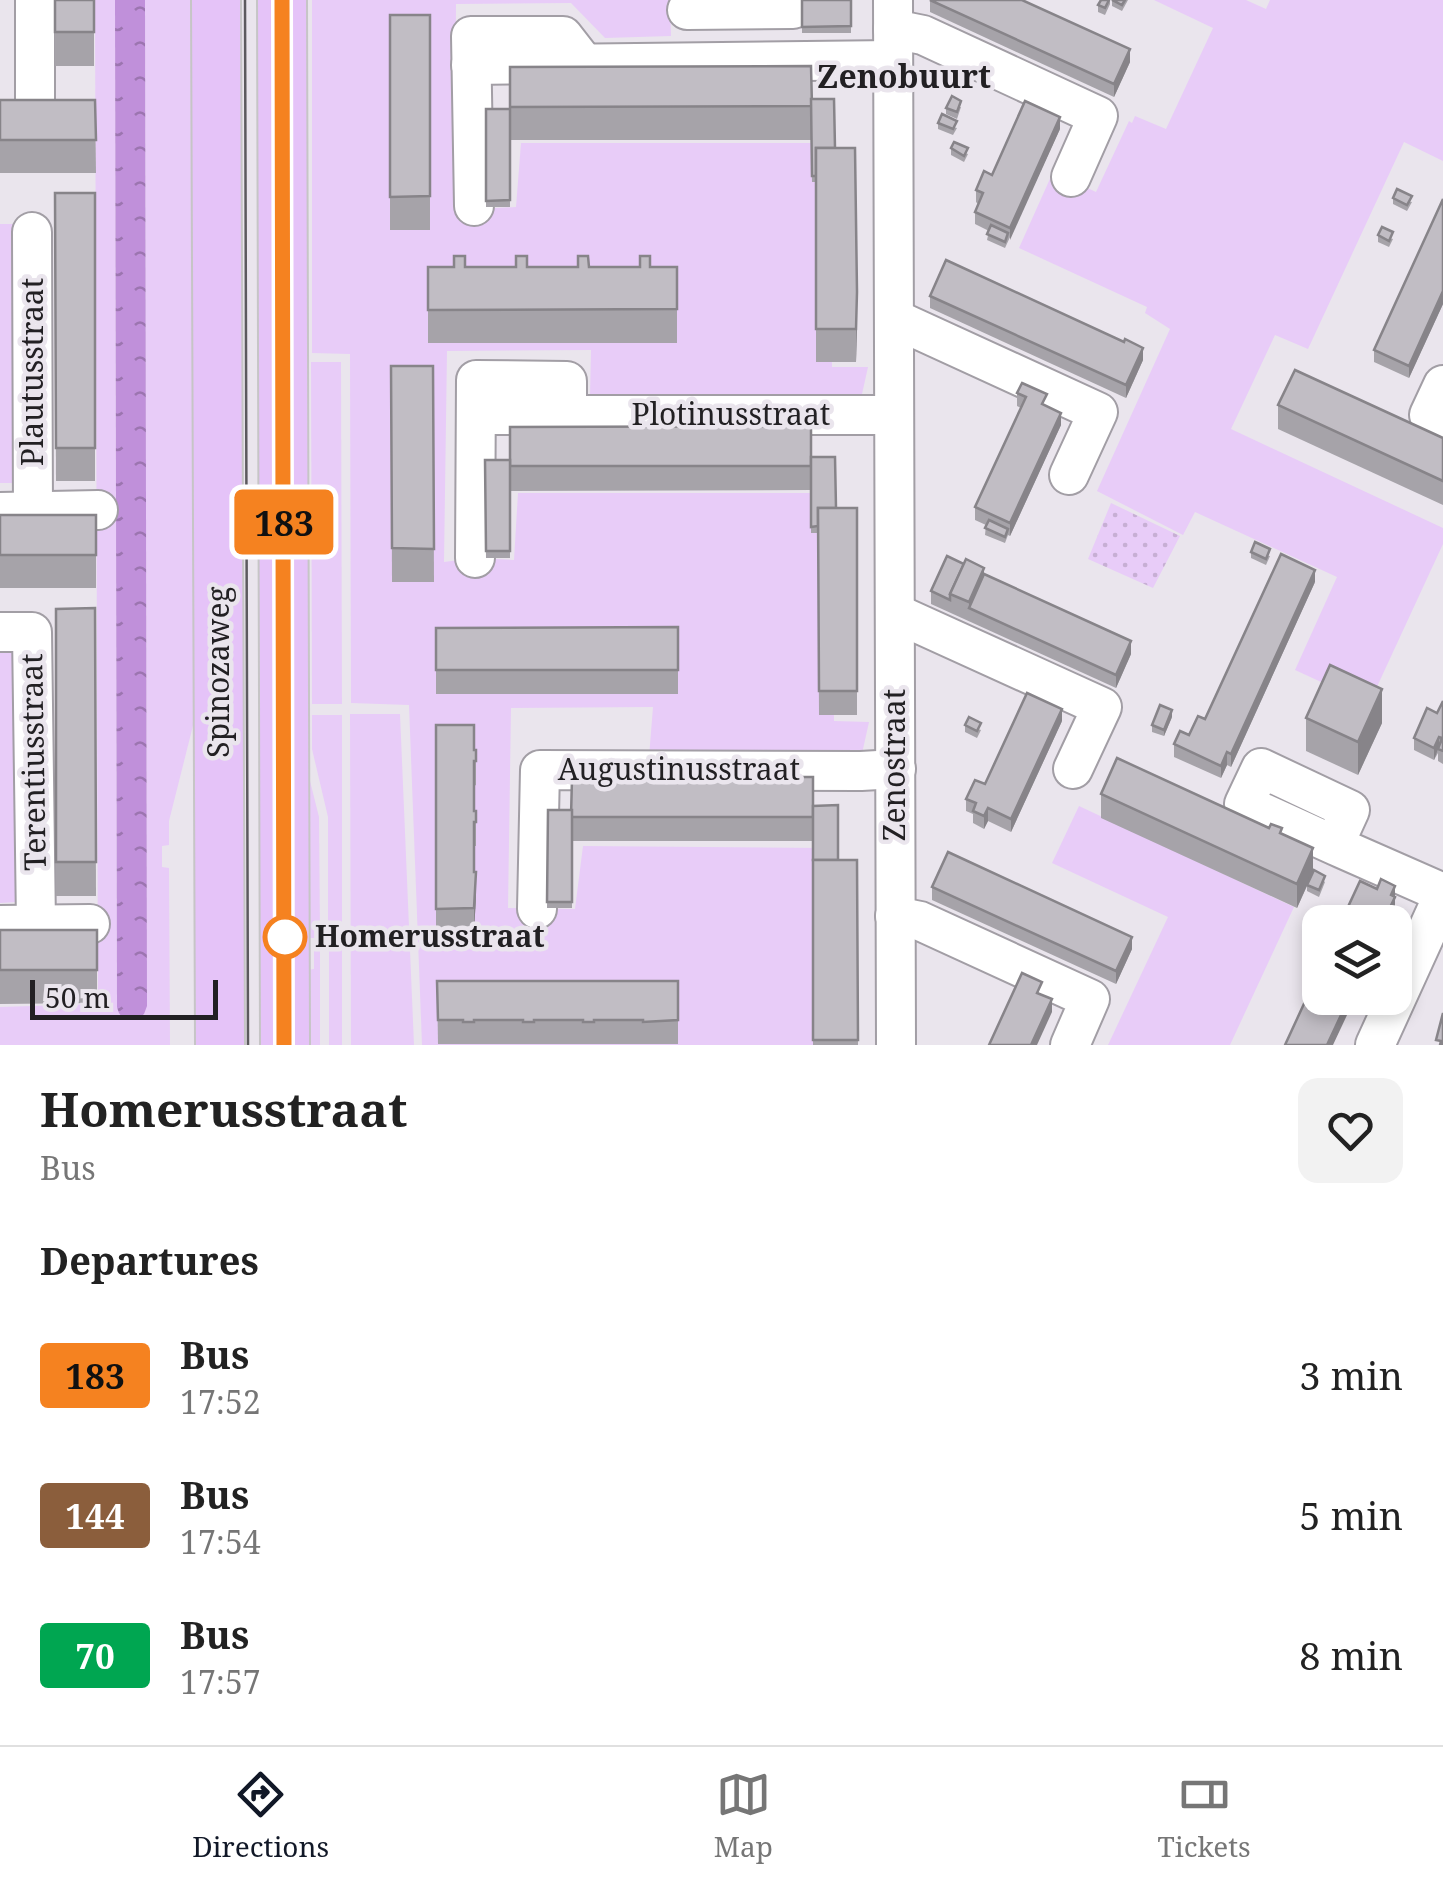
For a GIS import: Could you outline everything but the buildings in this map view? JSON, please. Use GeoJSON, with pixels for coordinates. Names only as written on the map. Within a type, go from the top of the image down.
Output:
{"type":"FeatureCollection","features":[{"type":"Feature","properties":{"kind":"main road","name":"Spinozaweg"},"geometry":{"type":"LineString","coordinates":[[216,0],[220,1045]]}},
{"type":"Feature","properties":{"kind":"main road"},"geometry":{"type":"LineString","coordinates":[[282,0],[284,1045]]}},
{"type":"Feature","properties":{"kind":"street"},"geometry":{"type":"LineString","coordinates":[[35,0],[17,108],[74,108]]}},
{"type":"Feature","properties":{"kind":"street"},"geometry":{"type":"LineString","coordinates":[[687,62],[686,5],[793,5],[794,61]]}},
{"type":"Feature","properties":{"kind":"street"},"geometry":{"type":"LineString","coordinates":[[474,206],[471,64],[794,61],[893,29],[923,35],[1098,116],[1070,176]]}},
{"type":"Feature","properties":{"kind":"street","name":"Zenostraat"},"geometry":{"type":"LineString","coordinates":[[893,29],[896,1045]]}},
{"type":"Feature","properties":{"kind":"street","name":"Plautusstraat"},"geometry":{"type":"LineString","coordinates":[[32,232],[17,512],[98,510]]}},
{"type":"Feature","properties":{"kind":"street"},"geometry":{"type":"LineString","coordinates":[[894,320],[1098,412],[1069,476]]}},
{"type":"Feature","properties":{"kind":"street"},"geometry":{"type":"LineString","coordinates":[[1443,386],[1430,416],[1443,422]]}},
{"type":"Feature","properties":{"kind":"street","name":"Plotinusstraat"},"geometry":{"type":"LineString","coordinates":[[474,558],[476,415],[894,415]]}},
{"type":"Feature","properties":{"kind":"street"},"geometry":{"type":"LineString","coordinates":[[895,613],[1102,706],[1073,769]]}},
{"type":"Feature","properties":{"kind":"street","name":"Terentiusstraat"},"geometry":{"type":"LineString","coordinates":[[0,632],[32,632],[18,925],[90,924]]}},
{"type":"Feature","properties":{"kind":"street","name":"Augustinusstraat"},"geometry":{"type":"LineString","coordinates":[[538,909],[540,770],[896,769]]}},
{"type":"Feature","properties":{"kind":"street"},"geometry":{"type":"LineString","coordinates":[[1334,845],[1443,894],[1375,1045]]}},
{"type":"Feature","properties":{"kind":"street"},"geometry":{"type":"LineString","coordinates":[[895,916],[920,921],[1090,999],[1070,1045]]}},
{"type":"Feature","properties":{"kind":"shaded area"},"geometry":{"type":"Polygon","coordinates":[[[95,0],[115,0],[117,1007],[147,1006],[145,0],[206,0],[207,670],[169,821],[169,845],[162,846],[162,867],[169,868],[170,1045],[0,1045],[0,1007],[98,1004],[95,0]]]}},
{"type":"Feature","properties":{"kind":"shaded area"},"geometry":{"type":"Polygon","coordinates":[[[312,0],[670,0],[671,36],[605,38],[571,3],[456,4],[455,210],[516,207],[521,143],[819,143],[829,184],[832,367],[868,367],[862,394],[590,396],[591,350],[447,351],[444,562],[475,558],[514,560],[518,493],[820,493],[832,533],[834,721],[869,722],[861,758],[649,757],[653,707],[511,708],[508,908],[575,909],[583,846],[824,848],[830,1045],[422,1045],[409,705],[351,703],[350,354],[312,353],[312,0]]]}},
{"type":"Feature","properties":{"kind":"shaded area"},"geometry":{"type":"Polygon","coordinates":[[[1154,0],[1246,0],[1266,9],[1270,0],[1443,0],[1443,161],[1404,142],[1308,349],[1275,335],[1231,429],[1443,528],[1443,544],[1369,704],[1295,670],[1337,577],[1195,512],[1183,535],[1097,491],[1170,329],[1145,313],[1147,307],[1019,248],[1053,172],[1096,192],[1129,121],[1132,123],[1135,116],[1166,129],[1213,28],[1154,0]]]}},
{"type":"Feature","properties":{"kind":"shaded area"},"geometry":{"type":"Polygon","coordinates":[[[0,224],[20,224],[16,483],[0,483],[0,224]]]}},
{"type":"Feature","properties":{"kind":"shaded area"},"geometry":{"type":"Polygon","coordinates":[[[311,362],[341,362],[342,704],[312,704],[311,362]]]}},
{"type":"Feature","properties":{"kind":"shaded area"},"geometry":{"type":"Polygon","coordinates":[[[1111,503],[1180,536],[1153,588],[1088,559],[1111,503]]]}},
{"type":"Feature","properties":{"kind":"shaded area"},"geometry":{"type":"Polygon","coordinates":[[[20,643],[16,902],[0,903],[0,644],[20,643]]]}},
{"type":"Feature","properties":{"kind":"shaded area"},"geometry":{"type":"Polygon","coordinates":[[[350,714],[400,714],[414,1045],[351,1045],[350,714]]]}},
{"type":"Feature","properties":{"kind":"shaded area"},"geometry":{"type":"Polygon","coordinates":[[[312,715],[342,715],[342,938],[328,938],[328,817],[312,749],[312,715]]]}},
{"type":"Feature","properties":{"kind":"shaded area"},"geometry":{"type":"Polygon","coordinates":[[[305,761],[319,817],[320,938],[307,938],[305,761]]]}},
{"type":"Feature","properties":{"kind":"shaded area"},"geometry":{"type":"Polygon","coordinates":[[[1079,806],[1294,907],[1230,1045],[1108,1045],[1168,917],[1052,863],[1079,806]]]}},
{"type":"Feature","properties":{"kind":"shaded area"},"geometry":{"type":"Polygon","coordinates":[[[342,949],[342,1045],[329,1045],[329,950],[342,949]]]}},
{"type":"Feature","properties":{"kind":"shaded area"},"geometry":{"type":"Polygon","coordinates":[[[314,950],[320,950],[320,1045],[307,1045],[307,970],[314,969],[314,950]]]}},
{"type":"Feature","properties":{"kind":"water"},"geometry":{"type":"Polygon","coordinates":[[[115,0],[145,0],[147,1006],[137,1020],[124,1018],[117,1007],[115,0]]]}},
{"type":"Feature","properties":{"kind":"tram line"},"geometry":{"type":"LineString","coordinates":[[245,0],[248,1045]]}},
{"type":"Feature","properties":{"kind":"bus line","name":"183"},"geometry":{"type":"LineString","coordinates":[[282,0],[284,1045]]}},
{"type":"Feature","properties":{"kind":"place","name":"Homerusstraat"},"geometry":{"type":"Point","coordinates":[285,937]}},
{"type":"Feature","properties":{"kind":"district","name":"Zenobuurt"},"geometry":{"type":"Point","coordinates":[904,77]}}]}
